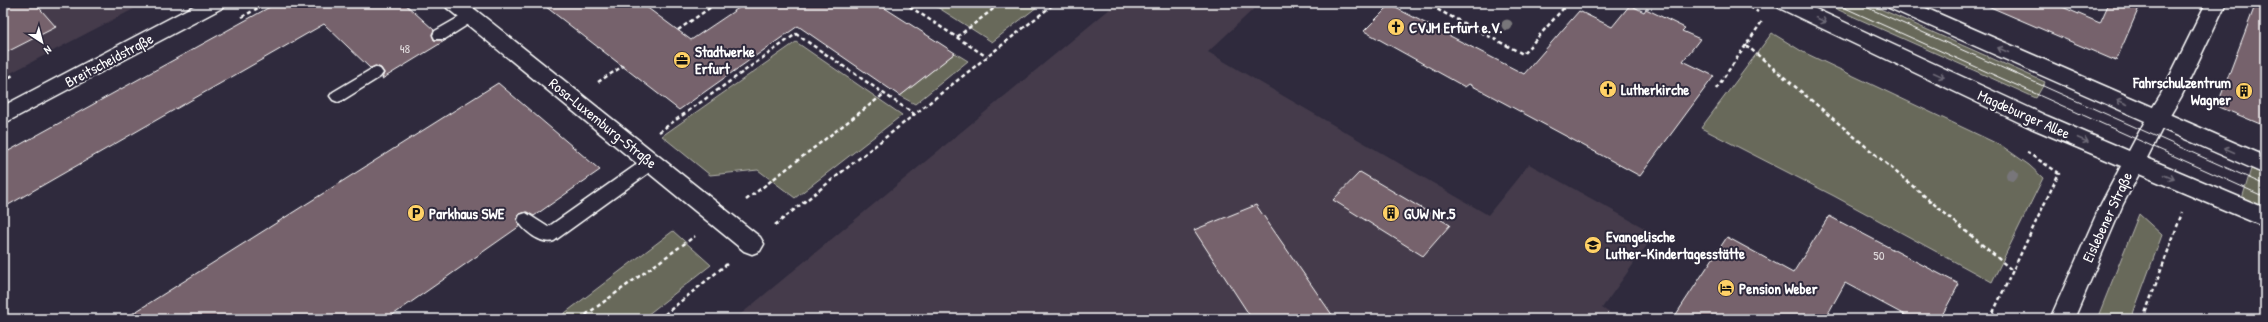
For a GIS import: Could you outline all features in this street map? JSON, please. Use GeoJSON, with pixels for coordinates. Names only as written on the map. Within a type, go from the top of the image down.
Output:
{"type":"FeatureCollection","features":[{"type":"Feature","properties":{"kind":"street","name":"Breitscheidstraße"},"geometry":{"type":"LineString","coordinates":[[3,116],[215,3]]}},
{"type":"Feature","properties":{"kind":"street","name":"Rosa-Luxemburg-Straße"},"geometry":{"type":"LineString","coordinates":[[454,3],[752,244]]}},
{"type":"Feature","properties":{"kind":"street","name":"Magdeburger Allee"},"geometry":{"type":"LineString","coordinates":[[1786,3],[2039,122],[2265,218]]}},
{"type":"Feature","properties":{"kind":"street"},"geometry":{"type":"LineString","coordinates":[[1896,3],[2265,166]]}},
{"type":"Feature","properties":{"kind":"street","name":"Eislebener Straße"},"geometry":{"type":"LineString","coordinates":[[2062,319],[2112,204],[2133,162],[2188,62],[2216,3]]}},
{"type":"Feature","properties":{"kind":"lane"},"geometry":{"type":"LineString","coordinates":[[440,35],[470,16]]}},
{"type":"Feature","properties":{"kind":"lane"},"geometry":{"type":"LineString","coordinates":[[338,96],[375,73]]}},
{"type":"Feature","properties":{"kind":"lane"},"geometry":{"type":"LineString","coordinates":[[526,220],[548,236],[652,162]]}},
{"type":"Feature","properties":{"kind":"path"},"geometry":{"type":"LineString","coordinates":[[678,30],[717,3]]}},
{"type":"Feature","properties":{"kind":"path"},"geometry":{"type":"LineString","coordinates":[[904,3],[987,57]]}},
{"type":"Feature","properties":{"kind":"path"},"geometry":{"type":"LineString","coordinates":[[957,37],[1001,3]]}},
{"type":"Feature","properties":{"kind":"path"},"geometry":{"type":"LineString","coordinates":[[659,319],[1055,3]]}},
{"type":"Feature","properties":{"kind":"path"},"geometry":{"type":"LineString","coordinates":[[1425,3],[1523,54],[1568,3]]}},
{"type":"Feature","properties":{"kind":"path"},"geometry":{"type":"LineString","coordinates":[[1716,89],[1766,16]]}},
{"type":"Feature","properties":{"kind":"path"},"geometry":{"type":"LineString","coordinates":[[635,149],[796,34],[914,114]]}},
{"type":"Feature","properties":{"kind":"path"},"geometry":{"type":"LineString","coordinates":[[1746,45],[2013,271]]}},
{"type":"Feature","properties":{"kind":"path"},"geometry":{"type":"LineString","coordinates":[[580,319],[678,247],[721,219],[884,94]]}},
{"type":"Feature","properties":{"kind":"path"},"geometry":{"type":"LineString","coordinates":[[1990,319],[2059,173],[2028,153],[2030,146]]}},
{"type":"Feature","properties":{"kind":"path"},"geometry":{"type":"LineString","coordinates":[[2143,319],[2184,207]]}},
{"type":"Feature","properties":{"kind":"shaded area"},"geometry":{"type":"Polygon","coordinates":[[[3,3],[145,3],[3,77],[3,3]]]}},
{"type":"Feature","properties":{"kind":"shaded area"},"geometry":{"type":"Polygon","coordinates":[[[1117,3],[1260,3],[1208,52],[1488,215],[1529,164],[1655,234],[1602,308],[1619,319],[735,319],[1117,3]]]}},
{"type":"Feature","properties":{"kind":"green space"},"geometry":{"type":"Polygon","coordinates":[[[931,3],[1042,3],[992,42],[931,3]]]}},
{"type":"Feature","properties":{"kind":"green space"},"geometry":{"type":"Polygon","coordinates":[[[1823,3],[1867,3],[2045,82],[2036,98],[1823,3]]]}},
{"type":"Feature","properties":{"kind":"green space"},"geometry":{"type":"Polygon","coordinates":[[[1772,33],[1803,52],[2002,146],[2029,165],[2043,178],[1992,282],[1834,196],[1701,128],[1772,33]]]}},
{"type":"Feature","properties":{"kind":"green space"},"geometry":{"type":"Polygon","coordinates":[[[796,42],[902,115],[795,198],[758,170],[710,175],[662,136],[796,42]]]}},
{"type":"Feature","properties":{"kind":"green space"},"geometry":{"type":"Polygon","coordinates":[[[955,53],[968,61],[915,104],[900,96],[955,53]]]}},
{"type":"Feature","properties":{"kind":"green space"},"geometry":{"type":"Polygon","coordinates":[[[2251,169],[2265,175],[2265,213],[2241,202],[2251,169]]]}},
{"type":"Feature","properties":{"kind":"green space"},"geometry":{"type":"Polygon","coordinates":[[[2139,214],[2162,235],[2131,319],[2097,319],[2139,214]]]}},
{"type":"Feature","properties":{"kind":"green space"},"geometry":{"type":"Polygon","coordinates":[[[673,231],[711,265],[642,319],[557,319],[673,231]]]}},
{"type":"Feature","properties":{"kind":"building"},"geometry":{"type":"Polygon","coordinates":[[[3,3],[35,3],[56,27],[3,54],[3,3]]]}},
{"type":"Feature","properties":{"kind":"building"},"geometry":{"type":"Polygon","coordinates":[[[277,3],[404,3],[434,30],[432,34],[434,40],[446,40],[382,79],[384,73],[381,68],[376,66],[370,68],[324,24],[3,208],[3,154],[277,3]]]}},
{"type":"Feature","properties":{"kind":"building","name":"Stadtwerke Erfurt"},"geometry":{"type":"Polygon","coordinates":[[[541,3],[641,3],[691,40],[746,3],[877,3],[955,53],[900,96],[798,26],[679,110],[541,3]]]}},
{"type":"Feature","properties":{"kind":"building"},"geometry":{"type":"Polygon","coordinates":[[[1981,3],[2053,3],[2100,23],[2109,3],[2141,3],[2116,61],[1981,3]]]}},
{"type":"Feature","properties":{"kind":"building"},"geometry":{"type":"Polygon","coordinates":[[[2256,3],[2265,3],[2265,126],[2217,106],[2256,3]]]}},
{"type":"Feature","properties":{"kind":"building","name":"Lutherkirche"},"geometry":{"type":"Polygon","coordinates":[[[1390,5],[1524,74],[1579,11],[1612,27],[1630,5],[1644,12],[1646,9],[1685,28],[1682,31],[1700,39],[1683,61],[1714,76],[1640,176],[1469,84],[1465,87],[1364,31],[1390,5]]]}},
{"type":"Feature","properties":{"kind":"building","name":"Parkhaus SWE"},"geometry":{"type":"Polygon","coordinates":[[[498,83],[600,170],[534,216],[527,212],[520,214],[517,219],[520,226],[387,319],[124,319],[498,83]]]}},
{"type":"Feature","properties":{"kind":"building","name":"GUW Nr.5"},"geometry":{"type":"Polygon","coordinates":[[[1360,172],[1450,225],[1423,256],[1333,200],[1360,172]]]}},
{"type":"Feature","properties":{"kind":"building"},"geometry":{"type":"Polygon","coordinates":[[[1256,205],[1335,319],[1252,319],[1194,230],[1256,205]]]}},
{"type":"Feature","properties":{"kind":"building"},"geometry":{"type":"Polygon","coordinates":[[[1829,216],[1959,284],[1940,319],[1912,319],[1845,283],[1825,319],[1673,319],[1727,237],[1793,273],[1829,216]]]}},
{"type":"Feature","properties":{"kind":"tram line"},"geometry":{"type":"LineString","coordinates":[[1834,3],[2265,197]]}},
{"type":"Feature","properties":{"kind":"tram line"},"geometry":{"type":"LineString","coordinates":[[1857,3],[2265,185]]}},
{"type":"Feature","properties":{"kind":"place","name":"CVJM Erfurt e.V."},"geometry":{"type":"Point","coordinates":[1396,27]}},
{"type":"Feature","properties":{"kind":"place","name":"Stadtwerke Erfurt"},"geometry":{"type":"Point","coordinates":[682,60]}},
{"type":"Feature","properties":{"kind":"place","name":"Lutherkirche"},"geometry":{"type":"Point","coordinates":[1608,89]}},
{"type":"Feature","properties":{"kind":"place","name":"Fahrschulzentrum Wagner"},"geometry":{"type":"Point","coordinates":[2244,91]}},
{"type":"Feature","properties":{"kind":"place","name":"Parkhaus SWE"},"geometry":{"type":"Point","coordinates":[416,213]}},
{"type":"Feature","properties":{"kind":"place","name":"GUW Nr.5"},"geometry":{"type":"Point","coordinates":[1391,213]}},
{"type":"Feature","properties":{"kind":"place","name":"Evangelische Luther-Kindertagesstätte"},"geometry":{"type":"Point","coordinates":[1593,245]}},
{"type":"Feature","properties":{"kind":"place","name":"Pension Weber"},"geometry":{"type":"Point","coordinates":[1726,288]}}]}
